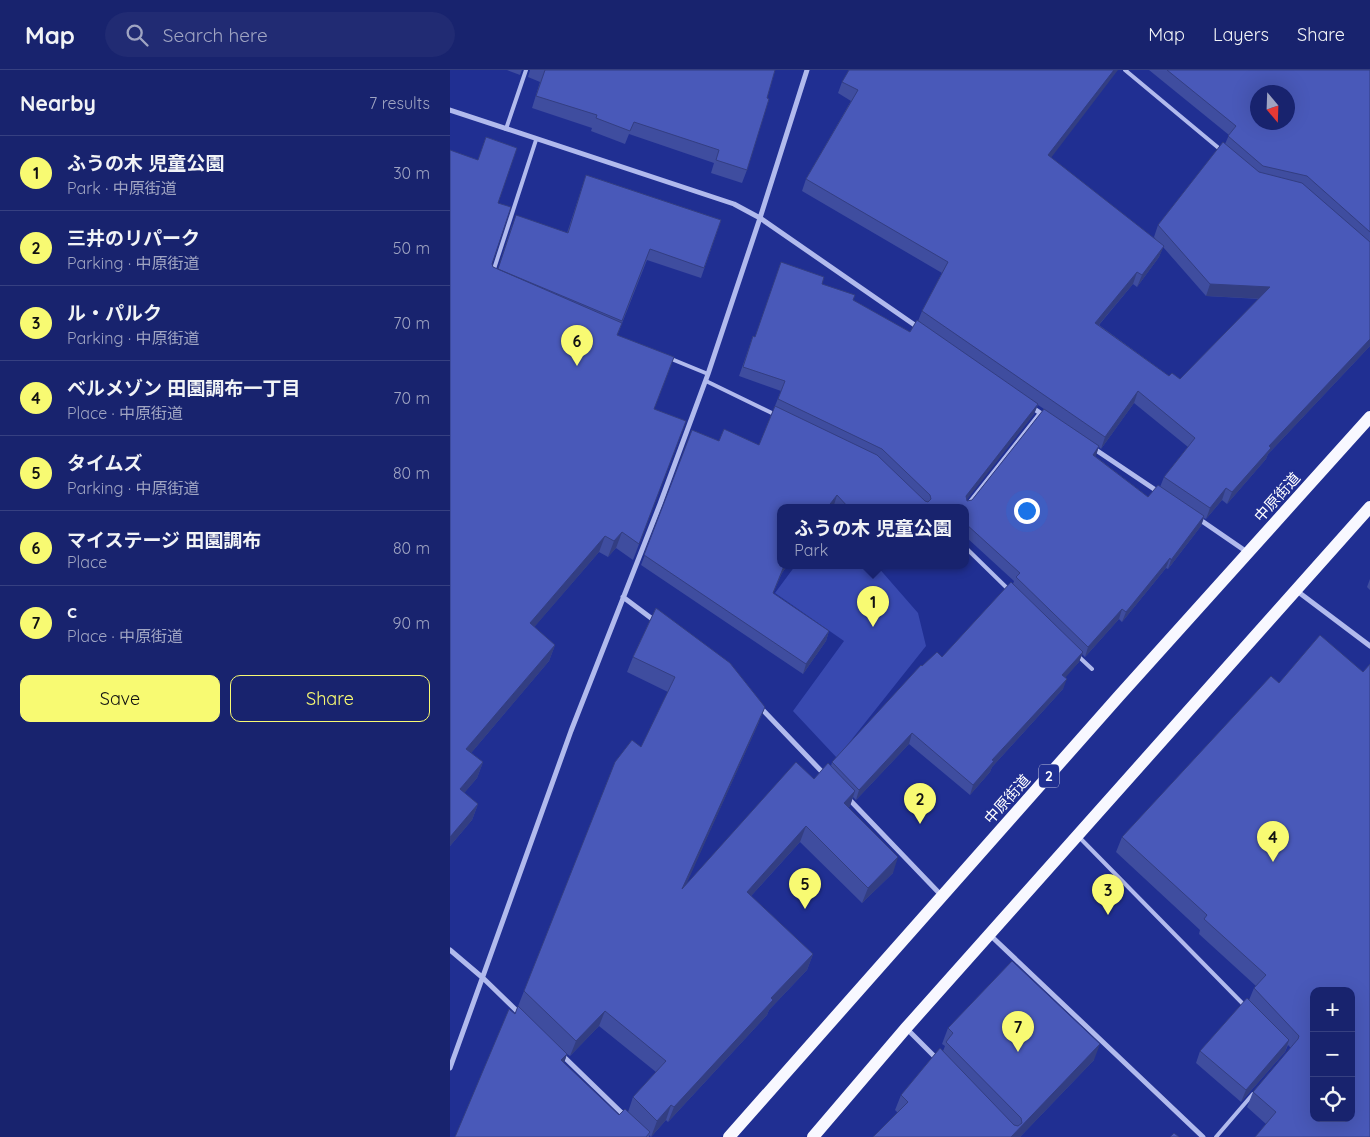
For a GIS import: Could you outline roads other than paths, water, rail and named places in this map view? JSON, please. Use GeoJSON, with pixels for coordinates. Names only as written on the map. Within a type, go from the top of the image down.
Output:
{"type":"FeatureCollection","features":[{"type":"Feature","properties":{"kind":"main road","name":"中原街道"},"geometry":{"type":"LineString","coordinates":[[729,1137],[1370,417]]}},
{"type":"Feature","properties":{"kind":"main road"},"geometry":{"type":"LineString","coordinates":[[813,1137],[989,934],[1370,507]]}},
{"type":"Feature","properties":{"kind":"street"},"geometry":{"type":"LineString","coordinates":[[450,1068],[572,730],[706,381],[760,218],[806,70]]}},
{"type":"Feature","properties":{"kind":"street"},"geometry":{"type":"LineString","coordinates":[[450,110],[734,204],[760,218],[928,335]]}},
{"type":"Feature","properties":{"kind":"street"},"geometry":{"type":"LineString","coordinates":[[1024,402],[1048,418]]}},
{"type":"Feature","properties":{"kind":"street"},"geometry":{"type":"LineString","coordinates":[[1089,445],[1163,495]]}},
{"type":"Feature","properties":{"kind":"street"},"geometry":{"type":"LineString","coordinates":[[1196,516],[1248,553]]}},
{"type":"Feature","properties":{"kind":"street"},"geometry":{"type":"LineString","coordinates":[[1296,590],[1370,646]]}},
{"type":"Feature","properties":{"kind":"street"},"geometry":{"type":"LineString","coordinates":[[623,597],[663,627]]}},
{"type":"Feature","properties":{"kind":"street"},"geometry":{"type":"LineString","coordinates":[[755,702],[830,780]]}},
{"type":"Feature","properties":{"kind":"street"},"geometry":{"type":"LineString","coordinates":[[844,794],[942,896]]}},
{"type":"Feature","properties":{"kind":"street"},"geometry":{"type":"LineString","coordinates":[[989,934],[1203,1137]]}},
{"type":"Feature","properties":{"kind":"street"},"geometry":{"type":"LineString","coordinates":[[450,950],[483,978],[526,1020]]}},
{"type":"Feature","properties":{"kind":"street"},"geometry":{"type":"LineString","coordinates":[[906,1028],[943,1065]]}},
{"type":"Feature","properties":{"kind":"street"},"geometry":{"type":"LineString","coordinates":[[554,1047],[632,1123]]}},
{"type":"Feature","properties":{"kind":"lane"},"geometry":{"type":"LineString","coordinates":[[506,129],[526,70]]}},
{"type":"Feature","properties":{"kind":"lane"},"geometry":{"type":"LineString","coordinates":[[1125,70],[1228,156]]}},
{"type":"Feature","properties":{"kind":"lane"},"geometry":{"type":"LineString","coordinates":[[490,281],[536,140]]}},
{"type":"Feature","properties":{"kind":"lane"},"geometry":{"type":"LineString","coordinates":[[663,355],[708,374]]}},
{"type":"Feature","properties":{"kind":"lane"},"geometry":{"type":"LineString","coordinates":[[706,381],[778,415]]}},
{"type":"Feature","properties":{"kind":"lane"},"geometry":{"type":"LineString","coordinates":[[968,504],[1040,413]]}},
{"type":"Feature","properties":{"kind":"lane"},"geometry":{"type":"LineString","coordinates":[[969,551],[1015,595]]}},
{"type":"Feature","properties":{"kind":"lane"},"geometry":{"type":"LineString","coordinates":[[1071,649],[1092,670]]}},
{"type":"Feature","properties":{"kind":"lane"},"geometry":{"type":"LineString","coordinates":[[1078,835],[1248,1009]]}},
{"type":"Feature","properties":{"kind":"lane"},"geometry":{"type":"LineString","coordinates":[[1216,1137],[1259,1088]]}},
{"type":"Feature","properties":{"kind":"place","name":"マイステージ 田園調布"},"geometry":{"type":"Point","coordinates":[577,366]}},
{"type":"Feature","properties":{"kind":"place","name":"ふうの木 児童公園"},"geometry":{"type":"Point","coordinates":[873,627]}},
{"type":"Feature","properties":{"kind":"place","name":"三井のリパーク"},"geometry":{"type":"Point","coordinates":[920,824]}},
{"type":"Feature","properties":{"kind":"place","name":"ベルメゾン 田園調布一丁目"},"geometry":{"type":"Point","coordinates":[1273,862]}},
{"type":"Feature","properties":{"kind":"place","name":"タイムズ"},"geometry":{"type":"Point","coordinates":[805,909]}},
{"type":"Feature","properties":{"kind":"place","name":"ル・パルク"},"geometry":{"type":"Point","coordinates":[1108,915]}},
{"type":"Feature","properties":{"kind":"place","name":"c"},"geometry":{"type":"Point","coordinates":[1018,1052]}}]}
